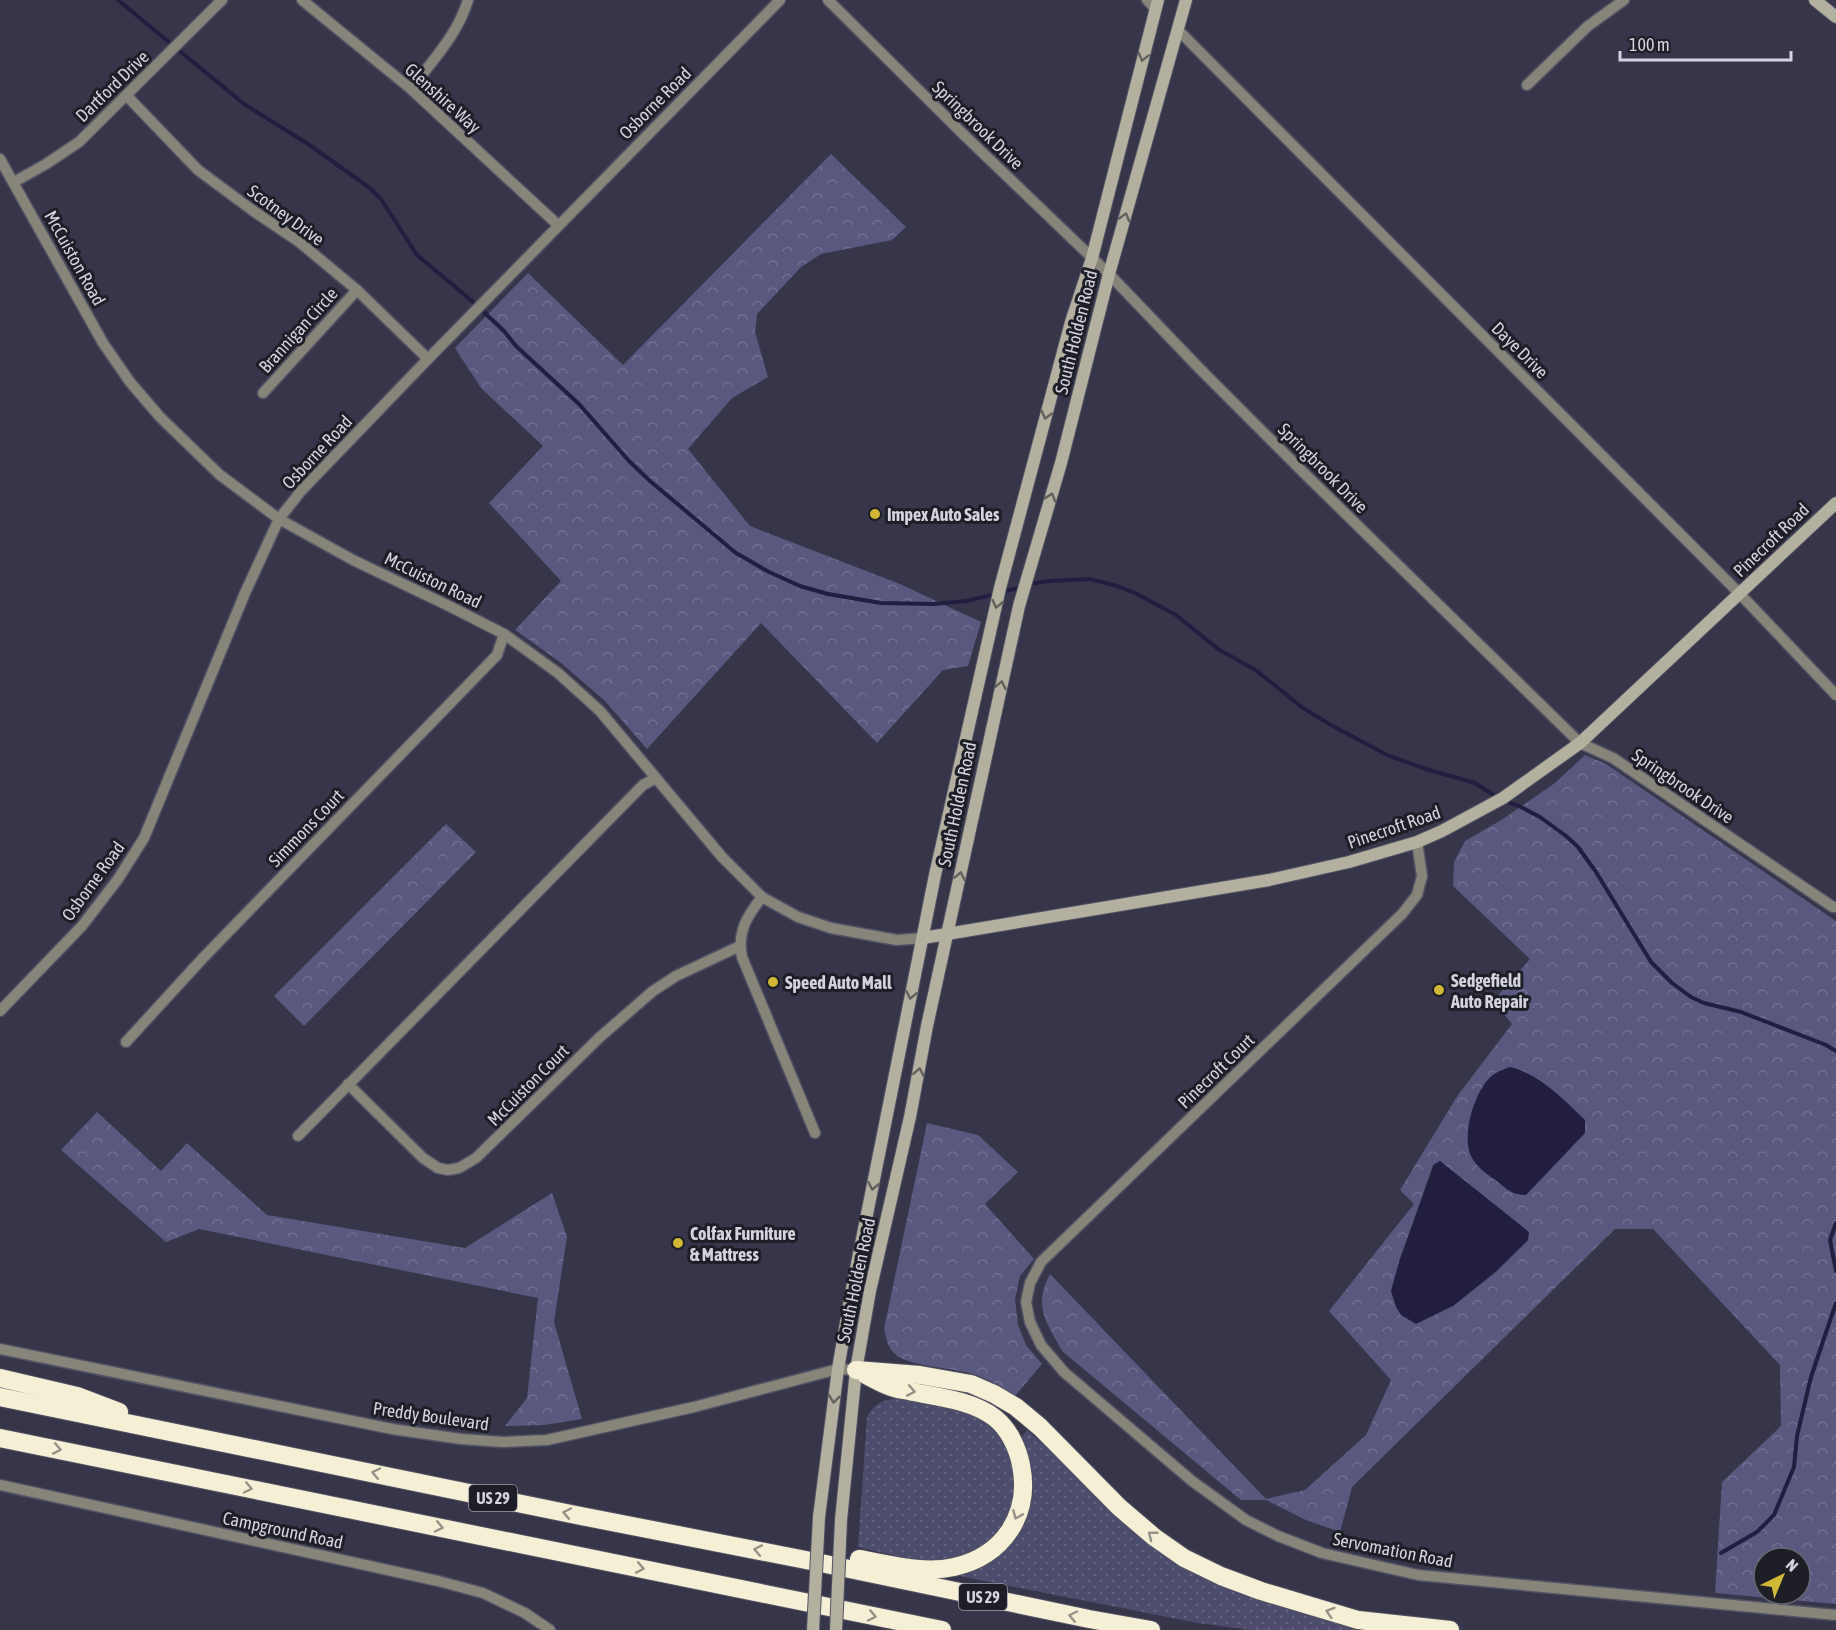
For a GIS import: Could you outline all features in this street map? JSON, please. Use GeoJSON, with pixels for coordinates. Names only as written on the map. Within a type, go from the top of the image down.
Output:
{"type":"FeatureCollection","features":[{"type":"Feature","properties":{"kind":"highway"},"geometry":{"type":"LineString","coordinates":[[816,1562],[846,1557],[923,1569],[952,1568],[975,1561],[1005,1538],[1019,1514],[1024,1494],[1019,1453],[996,1419],[963,1402],[892,1388],[847,1370]]}},
{"type":"Feature","properties":{"kind":"highway"},"geometry":{"type":"LineString","coordinates":[[847,1370],[920,1376],[970,1384],[994,1394],[1016,1407],[1040,1427],[1119,1507],[1154,1537],[1184,1558],[1221,1576],[1261,1591],[1358,1620],[1450,1630]]}},
{"type":"Feature","properties":{"kind":"highway"},"geometry":{"type":"LineString","coordinates":[[0,1378],[77,1396],[171,1432]]}},
{"type":"Feature","properties":{"kind":"highway","name":"US 29"},"geometry":{"type":"LineString","coordinates":[[0,1397],[1151,1630]]}},
{"type":"Feature","properties":{"kind":"highway","name":"US 29"},"geometry":{"type":"LineString","coordinates":[[0,1438],[902,1626],[942,1630]]}},
{"type":"Feature","properties":{"kind":"main road","name":"South Holden Road"},"geometry":{"type":"LineString","coordinates":[[813,1630],[819,1517],[847,1370],[870,1291],[910,1117],[927,1026],[1018,606],[1061,463],[1110,274],[1186,0]]}},
{"type":"Feature","properties":{"kind":"main road"},"geometry":{"type":"LineString","coordinates":[[1815,0],[1836,17]]}},
{"type":"Feature","properties":{"kind":"main road","name":"South Holden Road"},"geometry":{"type":"LineString","coordinates":[[836,1630],[853,1282],[937,868],[1000,588],[1071,322],[1092,258],[1154,3]]}},
{"type":"Feature","properties":{"kind":"main road","name":"Pinecroft Road"},"geometry":{"type":"LineString","coordinates":[[923,938],[1269,880],[1349,862],[1416,842],[1442,831],[1503,798],[1580,743],[1836,503]]}},
{"type":"Feature","properties":{"kind":"street","name":"Dartford Drive"},"geometry":{"type":"LineString","coordinates":[[14,182],[79,142],[222,0]]}},
{"type":"Feature","properties":{"kind":"street","name":"Glenshire Way"},"geometry":{"type":"LineString","coordinates":[[302,0],[411,89],[558,225]]}},
{"type":"Feature","properties":{"kind":"street"},"geometry":{"type":"LineString","coordinates":[[411,89],[448,42],[468,0]]}},
{"type":"Feature","properties":{"kind":"street","name":"Osborne Road"},"geometry":{"type":"LineString","coordinates":[[2,1006],[82,926],[118,879],[144,838],[245,593],[279,519],[301,491],[780,0]]}},
{"type":"Feature","properties":{"kind":"street","name":"Springbrook Drive"},"geometry":{"type":"LineString","coordinates":[[828,0],[1110,274],[1199,368],[1306,475],[1580,743],[1613,758],[1705,822],[1836,907]]}},
{"type":"Feature","properties":{"kind":"street"},"geometry":{"type":"LineString","coordinates":[[1527,85],[1587,26],[1624,0]]}},
{"type":"Feature","properties":{"kind":"street","name":"Daye Drive"},"geometry":{"type":"LineString","coordinates":[[1178,30],[1740,594],[1836,695]]}},
{"type":"Feature","properties":{"kind":"street","name":"Scotney Drive"},"geometry":{"type":"LineString","coordinates":[[127,96],[198,170],[298,242],[357,290],[429,359]]}},
{"type":"Feature","properties":{"kind":"street","name":"McCuiston Road"},"geometry":{"type":"LineString","coordinates":[[0,159],[103,343],[130,382],[160,417],[220,475],[279,519],[353,560],[504,634],[558,673],[605,717],[728,864],[762,897],[798,917],[831,928],[897,940],[923,938]]}},
{"type":"Feature","properties":{"kind":"street","name":"Brannigan Circle"},"geometry":{"type":"LineString","coordinates":[[263,393],[357,290]]}},
{"type":"Feature","properties":{"kind":"street","name":"Simmons Court"},"geometry":{"type":"LineString","coordinates":[[126,1042],[202,958],[497,655],[504,634]]}},
{"type":"Feature","properties":{"kind":"street"},"geometry":{"type":"LineString","coordinates":[[298,1136],[643,785],[656,778]]}},
{"type":"Feature","properties":{"kind":"street","name":"Pinecroft Court"},"geometry":{"type":"LineString","coordinates":[[1030,1322],[1026,1302],[1030,1283],[1041,1263],[1402,914],[1417,895],[1422,876],[1416,842]]}},
{"type":"Feature","properties":{"kind":"street"},"geometry":{"type":"LineString","coordinates":[[762,897],[746,919],[740,946],[746,969],[815,1133]]}},
{"type":"Feature","properties":{"kind":"street","name":"McCuiston Court"},"geometry":{"type":"LineString","coordinates":[[348,1084],[423,1158],[438,1168],[448,1170],[459,1168],[483,1152],[600,1037],[653,991],[676,976],[740,946]]}},
{"type":"Feature","properties":{"kind":"street","name":"Servomation Road"},"geometry":{"type":"LineString","coordinates":[[1030,1322],[1041,1345],[1064,1372],[1192,1481],[1246,1520],[1278,1536],[1322,1553],[1418,1575],[1836,1615]]}},
{"type":"Feature","properties":{"kind":"street","name":"Preddy Boulevard"},"geometry":{"type":"LineString","coordinates":[[0,1349],[392,1429],[461,1439],[502,1442],[547,1440],[847,1370]]}},
{"type":"Feature","properties":{"kind":"street","name":"Campground Road"},"geometry":{"type":"LineString","coordinates":[[0,1485],[438,1581],[483,1593],[525,1613],[550,1630]]}},
{"type":"Feature","properties":{"kind":"shaded area"},"geometry":{"type":"Polygon","coordinates":[[[1510,1067],[1541,1081],[1585,1120],[1585,1133],[1526,1195],[1511,1192],[1483,1170],[1473,1160],[1468,1147],[1469,1125],[1475,1101],[1486,1081],[1499,1071],[1510,1067]]]}},
{"type":"Feature","properties":{"kind":"shaded area"},"geometry":{"type":"Polygon","coordinates":[[[1440,1161],[1529,1232],[1528,1240],[1496,1271],[1453,1306],[1416,1324],[1401,1315],[1391,1291],[1434,1165],[1440,1161]]]}},
{"type":"Feature","properties":{"kind":"shaded area"},"geometry":{"type":"Polygon","coordinates":[[[897,1398],[968,1412],[990,1425],[1012,1452],[1017,1499],[995,1539],[977,1552],[936,1565],[858,1547],[867,1417],[879,1403],[897,1398]]]}},
{"type":"Feature","properties":{"kind":"shaded area"},"geometry":{"type":"Polygon","coordinates":[[[1027,1430],[1168,1555],[1379,1630],[1251,1630],[1198,1623],[959,1576],[959,1574],[987,1564],[1002,1554],[1015,1540],[1025,1522],[1033,1493],[1031,1471],[1021,1438],[1027,1430]]]}},
{"type":"Feature","properties":{"kind":"green space"},"geometry":{"type":"Polygon","coordinates":[[[831,154],[906,227],[892,240],[821,254],[801,267],[757,314],[755,332],[768,377],[732,398],[688,449],[750,526],[900,584],[981,622],[968,666],[943,670],[877,743],[761,623],[647,749],[605,701],[560,662],[515,630],[561,581],[489,503],[543,446],[481,388],[455,348],[528,273],[623,365],[831,154]]]}},
{"type":"Feature","properties":{"kind":"green space"},"geometry":{"type":"Polygon","coordinates":[[[1585,755],[1606,764],[1836,921],[1836,1604],[1812,1602],[1812,1546],[1752,1546],[1752,1596],[1715,1593],[1722,1482],[1781,1426],[1780,1365],[1653,1229],[1615,1229],[1352,1487],[1340,1532],[1306,1520],[1266,1500],[1241,1500],[1062,1351],[1047,1322],[1042,1296],[1050,1274],[1266,1499],[1305,1490],[1366,1435],[1391,1380],[1329,1311],[1414,1204],[1400,1190],[1458,1095],[1512,1024],[1493,1001],[1530,959],[1453,886],[1454,862],[1465,841],[1503,819],[1555,783],[1585,755]],[[1440,1161],[1433,1165],[1399,1262],[1453,1306],[1496,1272],[1528,1240],[1440,1161]]]}},
{"type":"Feature","properties":{"kind":"green space"},"geometry":{"type":"Polygon","coordinates":[[[446,824],[476,852],[304,1026],[274,996],[446,824]]]}},
{"type":"Feature","properties":{"kind":"green space"},"geometry":{"type":"Polygon","coordinates":[[[97,1112],[161,1171],[187,1143],[267,1215],[465,1248],[552,1193],[567,1237],[554,1322],[582,1419],[544,1425],[505,1426],[527,1398],[538,1298],[199,1229],[166,1242],[61,1150],[97,1112]]]}},
{"type":"Feature","properties":{"kind":"green space"},"geometry":{"type":"Polygon","coordinates":[[[927,1123],[978,1135],[1018,1172],[985,1204],[1034,1259],[1020,1276],[1015,1299],[1018,1325],[1026,1345],[1042,1364],[1015,1396],[993,1382],[975,1375],[919,1364],[901,1358],[889,1346],[884,1329],[927,1123]]]}},
{"type":"Feature","properties":{"kind":"waterway"},"geometry":{"type":"LineString","coordinates":[[118,0],[244,104],[308,144],[370,188],[381,199],[417,255],[504,331],[516,346],[579,404],[629,461],[650,481],[736,553],[800,586],[828,594],[881,603],[934,604],[966,601],[996,594]]}},
{"type":"Feature","properties":{"kind":"waterway"},"geometry":{"type":"LineString","coordinates":[[1029,584],[1090,579],[1135,593],[1176,615],[1218,649],[1257,671],[1303,708],[1331,725],[1387,755],[1475,783],[1498,798]]}},
{"type":"Feature","properties":{"kind":"waterway"},"geometry":{"type":"LineString","coordinates":[[1003,592],[1022,587]]}},
{"type":"Feature","properties":{"kind":"waterway"},"geometry":{"type":"LineString","coordinates":[[1505,801],[1540,817],[1578,847],[1651,962],[1672,983],[1691,997],[1704,1003],[1741,1012],[1836,1051]]}},
{"type":"Feature","properties":{"kind":"waterway"},"geometry":{"type":"LineString","coordinates":[[1836,1223],[1830,1240],[1836,1271]]}},
{"type":"Feature","properties":{"kind":"waterway"},"geometry":{"type":"LineString","coordinates":[[1721,1553],[1757,1532],[1774,1515],[1794,1467],[1797,1436],[1811,1377],[1836,1303]]}},
{"type":"Feature","properties":{"kind":"place","name":"Impex Auto Sales"},"geometry":{"type":"Point","coordinates":[875,514]}},
{"type":"Feature","properties":{"kind":"place","name":"Speed Auto Mall"},"geometry":{"type":"Point","coordinates":[773,982]}},
{"type":"Feature","properties":{"kind":"place","name":"Sedgefield Auto Repair"},"geometry":{"type":"Point","coordinates":[1439,990]}},
{"type":"Feature","properties":{"kind":"place","name":"Colfax Furniture & Mattress"},"geometry":{"type":"Point","coordinates":[678,1243]}}]}
